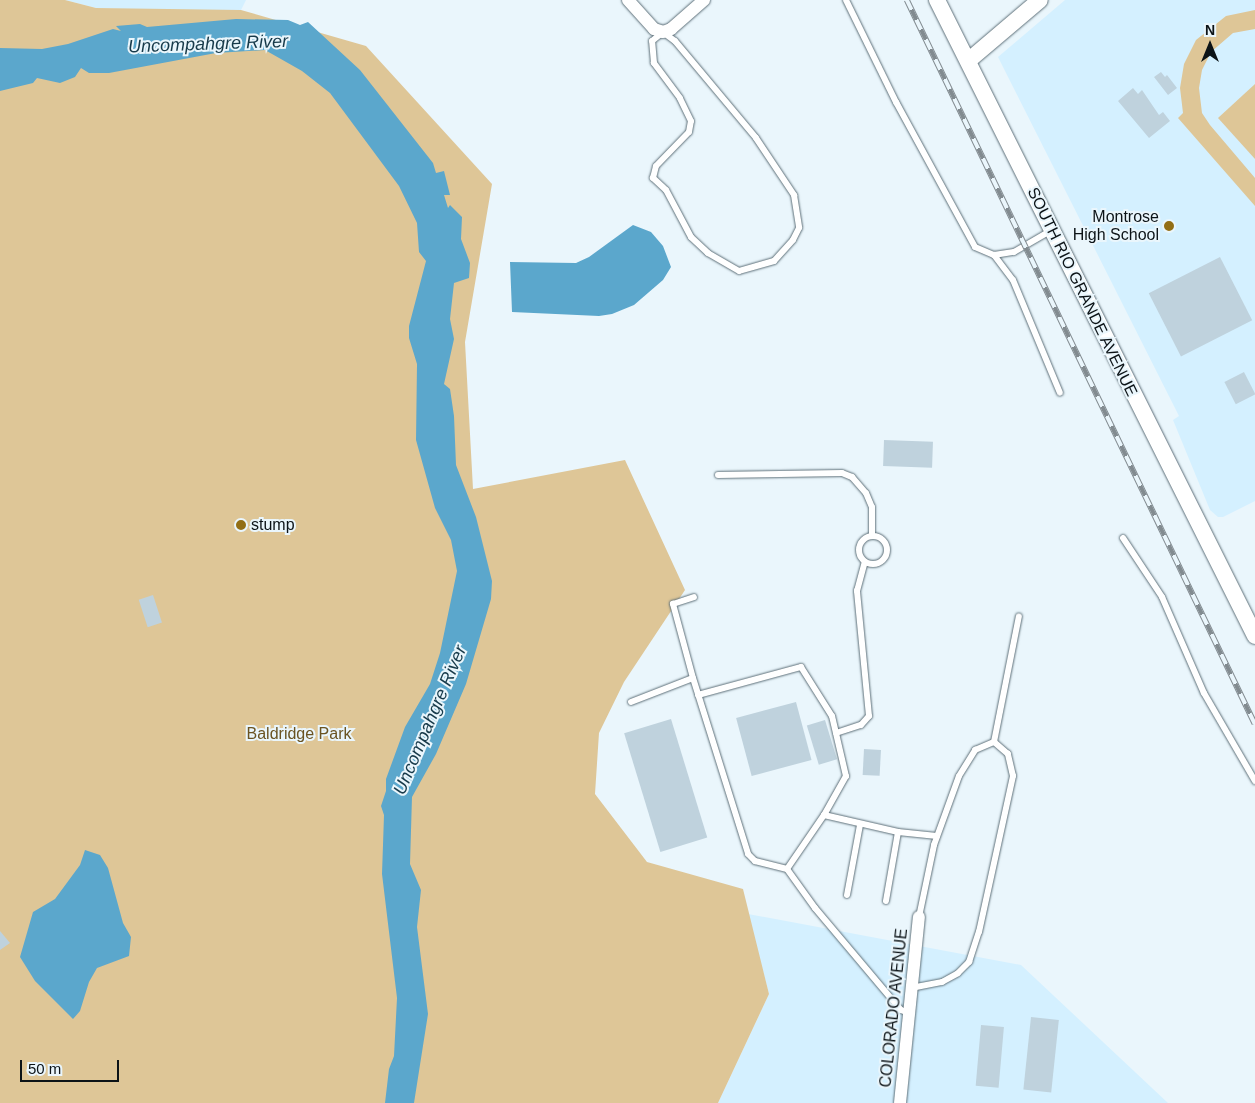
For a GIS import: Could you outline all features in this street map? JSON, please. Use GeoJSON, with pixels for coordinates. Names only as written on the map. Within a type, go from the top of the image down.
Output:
{"type":"FeatureCollection","features":[{"type":"Feature","properties":{"kind":"street"},"geometry":{"type":"LineString","coordinates":[[628,0],[654,29],[663,32],[672,29],[704,0]]}},
{"type":"Feature","properties":{"kind":"street","name":"SOUTH RIO GRANDE AVENUE"},"geometry":{"type":"LineString","coordinates":[[936,0],[1255,636]]}},
{"type":"Feature","properties":{"kind":"street"},"geometry":{"type":"LineString","coordinates":[[968,61],[1040,0]]}},
{"type":"Feature","properties":{"kind":"street","name":"COLORADO AVENUE"},"geometry":{"type":"LineString","coordinates":[[900,1103],[919,917]]}},
{"type":"Feature","properties":{"kind":"lane"},"geometry":{"type":"LineString","coordinates":[[846,0],[896,102],[975,246],[994,255],[1013,280],[1060,393]]}},
{"type":"Feature","properties":{"kind":"lane"},"geometry":{"type":"LineString","coordinates":[[663,32],[675,41],[756,138],[794,195],[799,228],[793,240],[774,261],[739,270],[708,253],[691,237],[666,190],[653,178],[656,166],[689,132],[690,121],[680,98],[654,63],[652,41],[663,32]]}},
{"type":"Feature","properties":{"kind":"lane"},"geometry":{"type":"LineString","coordinates":[[994,255],[1014,252],[1053,230]]}},
{"type":"Feature","properties":{"kind":"lane"},"geometry":{"type":"LineString","coordinates":[[718,475],[842,473],[852,477],[866,493],[872,507],[872,536]]}},
{"type":"Feature","properties":{"kind":"lane"},"geometry":{"type":"LineString","coordinates":[[872,536],[885,542],[887,552],[878,563],[865,562],[860,555],[859,546],[864,539],[872,536]]}},
{"type":"Feature","properties":{"kind":"lane"},"geometry":{"type":"LineString","coordinates":[[1122,538],[1162,597],[1204,693],[1255,782]]}},
{"type":"Feature","properties":{"kind":"lane"},"geometry":{"type":"LineString","coordinates":[[836,733],[861,725],[870,716],[857,591],[865,562]]}},
{"type":"Feature","properties":{"kind":"lane"},"geometry":{"type":"LineString","coordinates":[[694,596],[672,604],[748,854],[755,861],[787,869],[815,908],[902,1010],[909,1013]]}},
{"type":"Feature","properties":{"kind":"lane"},"geometry":{"type":"LineString","coordinates":[[994,742],[1019,616]]}},
{"type":"Feature","properties":{"kind":"lane"},"geometry":{"type":"LineString","coordinates":[[698,694],[801,667],[832,716],[846,776],[824,815],[787,869]]}},
{"type":"Feature","properties":{"kind":"lane"},"geometry":{"type":"LineString","coordinates":[[631,702],[693,678]]}},
{"type":"Feature","properties":{"kind":"lane"},"geometry":{"type":"LineString","coordinates":[[919,917],[937,836],[967,760],[975,750],[994,742]]}},
{"type":"Feature","properties":{"kind":"lane"},"geometry":{"type":"LineString","coordinates":[[911,988],[942,982],[958,973],[969,962],[979,932],[1013,776],[1008,754],[994,742]]}},
{"type":"Feature","properties":{"kind":"lane"},"geometry":{"type":"LineString","coordinates":[[824,815],[860,825],[898,832],[937,836]]}},
{"type":"Feature","properties":{"kind":"lane"},"geometry":{"type":"LineString","coordinates":[[847,895],[860,825]]}},
{"type":"Feature","properties":{"kind":"lane"},"geometry":{"type":"LineString","coordinates":[[886,901],[898,832]]}},
{"type":"Feature","properties":{"kind":"shaded area"},"geometry":{"type":"Polygon","coordinates":[[[65,0],[246,0],[241,10],[174,11],[96,8],[65,0]]]}},
{"type":"Feature","properties":{"kind":"shaded area","name":"Montrose High School"},"geometry":{"type":"Polygon","coordinates":[[[1065,0],[1255,0],[1255,501],[1223,517],[1218,517],[1210,510],[1173,420],[1179,416],[998,57],[1065,0]]]}},
{"type":"Feature","properties":{"kind":"shaded area"},"geometry":{"type":"Polygon","coordinates":[[[748,914],[1021,965],[1168,1103],[718,1103],[769,994],[748,914]]]}},
{"type":"Feature","properties":{"kind":"green space","name":"Baldridge Park"},"geometry":{"type":"Polygon","coordinates":[[[0,0],[65,0],[96,8],[241,10],[366,46],[492,184],[465,342],[473,489],[625,460],[685,590],[624,682],[599,733],[595,794],[647,862],[743,889],[769,994],[718,1103],[0,1103],[0,0]]]}},
{"type":"Feature","properties":{"kind":"green space"},"geometry":{"type":"Polygon","coordinates":[[[1255,10],[1255,29],[1233,33],[1211,52],[1202,70],[1199,88],[1202,113],[1255,178],[1255,206],[1178,118],[1183,113],[1180,88],[1184,64],[1196,40],[1226,16],[1255,10]]]}},
{"type":"Feature","properties":{"kind":"green space"},"geometry":{"type":"Polygon","coordinates":[[[1255,84],[1255,159],[1218,118],[1255,84]]]}},
{"type":"Feature","properties":{"kind":"water","name":"Uncompahgre River"},"geometry":{"type":"Polygon","coordinates":[[[236,19],[288,20],[300,25],[308,22],[360,70],[433,163],[436,173],[444,171],[450,195],[444,195],[448,208],[450,205],[462,217],[461,239],[470,263],[469,278],[454,283],[450,319],[454,339],[444,384],[450,389],[454,416],[456,465],[476,517],[492,581],[491,599],[466,684],[436,754],[412,797],[410,864],[421,890],[417,927],[428,1014],[414,1103],[385,1103],[389,1069],[394,1056],[397,998],[382,874],[384,815],[381,806],[386,791],[386,779],[405,727],[430,684],[440,653],[457,571],[451,540],[435,508],[416,440],[417,364],[409,338],[409,326],[426,261],[419,252],[417,223],[399,186],[330,93],[302,71],[265,50],[216,53],[109,73],[89,73],[81,68],[75,77],[60,83],[37,78],[33,83],[0,91],[0,48],[42,49],[68,44],[113,29],[121,31],[116,26],[140,24],[147,27],[236,19]]]}},
{"type":"Feature","properties":{"kind":"water"},"geometry":{"type":"Polygon","coordinates":[[[633,225],[651,232],[663,246],[671,267],[663,280],[634,305],[612,314],[599,316],[512,312],[510,262],[576,263],[589,257],[633,225]]]}},
{"type":"Feature","properties":{"kind":"water"},"geometry":{"type":"Polygon","coordinates":[[[85,850],[100,855],[108,868],[123,923],[131,937],[129,956],[97,968],[89,982],[80,1011],[73,1019],[35,981],[20,957],[33,912],[55,899],[80,865],[85,850]]]}},
{"type":"Feature","properties":{"kind":"building"},"geometry":{"type":"Polygon","coordinates":[[[1161,72],[1165,77],[1167,75],[1177,88],[1168,95],[1154,77],[1161,72]]]}},
{"type":"Feature","properties":{"kind":"building"},"geometry":{"type":"Polygon","coordinates":[[[1133,88],[1138,94],[1142,90],[1159,115],[1163,112],[1170,121],[1149,138],[1118,101],[1133,88]]]}},
{"type":"Feature","properties":{"kind":"building"},"geometry":{"type":"Polygon","coordinates":[[[1220,257],[1252,320],[1181,357],[1149,293],[1220,257]]]}},
{"type":"Feature","properties":{"kind":"building"},"geometry":{"type":"Polygon","coordinates":[[[1244,372],[1255,394],[1236,404],[1224,382],[1244,372]]]}},
{"type":"Feature","properties":{"kind":"building"},"geometry":{"type":"Polygon","coordinates":[[[884,440],[933,442],[932,468],[883,466],[884,440]]]}},
{"type":"Feature","properties":{"kind":"building"},"geometry":{"type":"Polygon","coordinates":[[[153,595],[162,623],[148,627],[139,600],[153,595]]]}},
{"type":"Feature","properties":{"kind":"building"},"geometry":{"type":"Polygon","coordinates":[[[796,702],[812,760],[752,776],[736,718],[796,702]]]}},
{"type":"Feature","properties":{"kind":"building"},"geometry":{"type":"Polygon","coordinates":[[[671,719],[707,838],[660,852],[624,733],[671,719]]]}},
{"type":"Feature","properties":{"kind":"building"},"geometry":{"type":"Polygon","coordinates":[[[825,720],[837,759],[819,765],[807,726],[825,720]]]}},
{"type":"Feature","properties":{"kind":"building"},"geometry":{"type":"Polygon","coordinates":[[[864,749],[881,750],[880,776],[863,775],[864,749]]]}},
{"type":"Feature","properties":{"kind":"building"},"geometry":{"type":"Polygon","coordinates":[[[0,931],[10,943],[0,950],[0,931]]]}},
{"type":"Feature","properties":{"kind":"building"},"geometry":{"type":"Polygon","coordinates":[[[1031,1017],[1059,1020],[1051,1093],[1023,1090],[1031,1017]]]}},
{"type":"Feature","properties":{"kind":"building"},"geometry":{"type":"Polygon","coordinates":[[[981,1025],[1004,1027],[999,1088],[976,1086],[981,1025]]]}},
{"type":"Feature","properties":{"kind":"railway"},"geometry":{"type":"LineString","coordinates":[[907,0],[1255,724]]}},
{"type":"Feature","properties":{"kind":"place","name":"Montrose High School"},"geometry":{"type":"Point","coordinates":[1169,226]}},
{"type":"Feature","properties":{"kind":"place","name":"stump"},"geometry":{"type":"Point","coordinates":[241,525]}}]}
